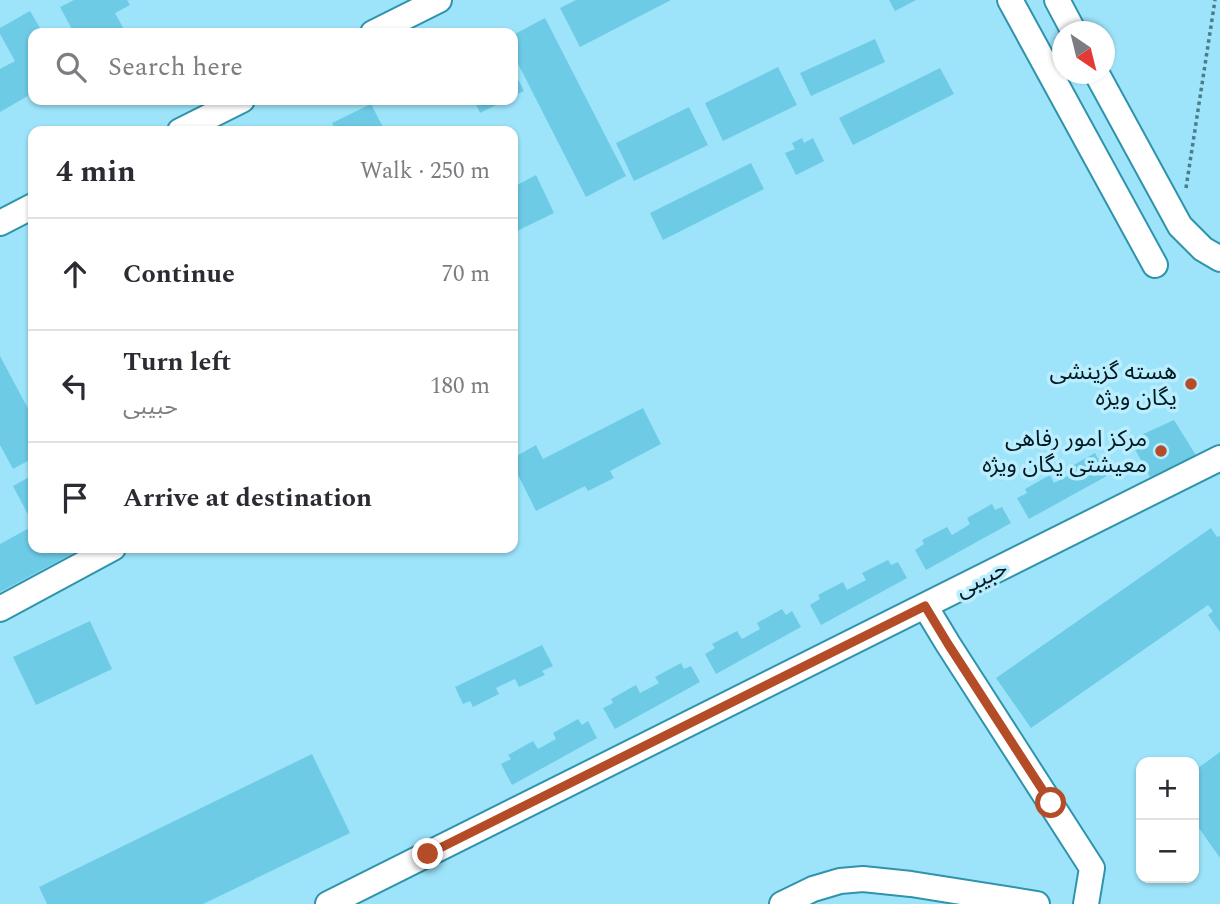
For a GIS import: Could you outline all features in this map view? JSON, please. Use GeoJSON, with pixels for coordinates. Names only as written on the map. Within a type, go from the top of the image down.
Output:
{"type":"FeatureCollection","features":[{"type":"Feature","properties":{"kind":"street"},"geometry":{"type":"LineString","coordinates":[[383,28],[439,0]]}},
{"type":"Feature","properties":{"kind":"street"},"geometry":{"type":"LineString","coordinates":[[1010,0],[1155,265]]}},
{"type":"Feature","properties":{"kind":"street"},"geometry":{"type":"LineString","coordinates":[[1057,0],[1068,21]]}},
{"type":"Feature","properties":{"kind":"street"},"geometry":{"type":"LineString","coordinates":[[1102,84],[1180,226],[1203,249],[1220,259]]}},
{"type":"Feature","properties":{"kind":"street"},"geometry":{"type":"LineString","coordinates":[[190,126],[232,105]]}},
{"type":"Feature","properties":{"kind":"street"},"geometry":{"type":"LineString","coordinates":[[0,222],[28,208]]}},
{"type":"Feature","properties":{"kind":"street","name":"حبیبی"},"geometry":{"type":"LineString","coordinates":[[328,904],[1220,458]]}},
{"type":"Feature","properties":{"kind":"street"},"geometry":{"type":"LineString","coordinates":[[0,609],[104,553]]}},
{"type":"Feature","properties":{"kind":"street"},"geometry":{"type":"LineString","coordinates":[[925,606],[1093,868],[1086,904]]}},
{"type":"Feature","properties":{"kind":"street"},"geometry":{"type":"LineString","coordinates":[[782,904],[813,889],[840,881],[863,879],[1037,904]]}},
{"type":"Feature","properties":{"kind":"path"},"geometry":{"type":"LineString","coordinates":[[1180,226],[1215,0]]}},
{"type":"Feature","properties":{"kind":"building"},"geometry":{"type":"Polygon","coordinates":[[[74,0],[127,0],[130,5],[115,13],[123,28],[71,28],[60,7],[74,0]]]}},
{"type":"Feature","properties":{"kind":"building"},"geometry":{"type":"Polygon","coordinates":[[[576,0],[671,0],[580,47],[560,8],[576,0]]]}},
{"type":"Feature","properties":{"kind":"building"},"geometry":{"type":"Polygon","coordinates":[[[889,0],[916,0],[895,11],[889,0]]]}},
{"type":"Feature","properties":{"kind":"building"},"geometry":{"type":"Polygon","coordinates":[[[30,11],[40,28],[28,28],[28,96],[0,112],[0,69],[15,61],[0,34],[0,28],[30,11]]]}},
{"type":"Feature","properties":{"kind":"building"},"geometry":{"type":"Polygon","coordinates":[[[545,18],[626,176],[586,197],[518,64],[518,32],[545,18]]]}},
{"type":"Feature","properties":{"kind":"building"},"geometry":{"type":"Polygon","coordinates":[[[875,39],[885,62],[811,96],[800,73],[875,39]]]}},
{"type":"Feature","properties":{"kind":"building"},"geometry":{"type":"Polygon","coordinates":[[[778,67],[797,105],[723,141],[705,103],[778,67]]]}},
{"type":"Feature","properties":{"kind":"building"},"geometry":{"type":"Polygon","coordinates":[[[940,68],[954,94],[853,145],[839,118],[940,68]]]}},
{"type":"Feature","properties":{"kind":"building"},"geometry":{"type":"Polygon","coordinates":[[[518,79],[524,91],[518,94],[518,79]]]}},
{"type":"Feature","properties":{"kind":"building"},"geometry":{"type":"Polygon","coordinates":[[[372,105],[382,126],[334,126],[332,123],[372,105]]]}},
{"type":"Feature","properties":{"kind":"building"},"geometry":{"type":"Polygon","coordinates":[[[476,105],[496,105],[480,113],[476,105]]]}},
{"type":"Feature","properties":{"kind":"building"},"geometry":{"type":"Polygon","coordinates":[[[689,107],[708,145],[634,181],[616,143],[689,107]]]}},
{"type":"Feature","properties":{"kind":"building"},"geometry":{"type":"Polygon","coordinates":[[[802,138],[804,143],[813,138],[824,161],[796,175],[785,153],[795,149],[792,143],[802,138]]]}},
{"type":"Feature","properties":{"kind":"building"},"geometry":{"type":"Polygon","coordinates":[[[751,163],[764,189],[663,240],[650,213],[751,163]]]}},
{"type":"Feature","properties":{"kind":"building"},"geometry":{"type":"Polygon","coordinates":[[[536,175],[554,213],[518,231],[518,184],[536,175]]]}},
{"type":"Feature","properties":{"kind":"building"},"geometry":{"type":"Polygon","coordinates":[[[0,356],[28,409],[28,461],[13,469],[0,445],[0,356]]]}},
{"type":"Feature","properties":{"kind":"building"},"geometry":{"type":"Polygon","coordinates":[[[643,408],[661,444],[610,471],[614,478],[588,491],[585,486],[536,511],[518,475],[518,455],[536,445],[543,459],[643,408]]]}},
{"type":"Feature","properties":{"kind":"building"},"geometry":{"type":"Polygon","coordinates":[[[1174,420],[1197,457],[1150,477],[1130,440],[1174,420]]]}},
{"type":"Feature","properties":{"kind":"building"},"geometry":{"type":"Polygon","coordinates":[[[1095,453],[1098,459],[1105,455],[1114,472],[1029,519],[1017,498],[1027,493],[1025,489],[1050,475],[1054,483],[1073,473],[1070,467],[1095,453]]]}},
{"type":"Feature","properties":{"kind":"building"},"geometry":{"type":"Polygon","coordinates":[[[28,478],[28,514],[13,486],[28,478]]]}},
{"type":"Feature","properties":{"kind":"building"},"geometry":{"type":"Polygon","coordinates":[[[992,504],[995,510],[1002,507],[1011,523],[926,570],[915,550],[924,544],[922,540],[947,527],[952,535],[970,524],[967,518],[992,504]]]}},
{"type":"Feature","properties":{"kind":"building"},"geometry":{"type":"Polygon","coordinates":[[[1211,528],[1217,537],[1220,536],[1220,632],[1208,615],[1213,611],[1208,605],[1031,728],[996,678],[1211,528]]]}},
{"type":"Feature","properties":{"kind":"building"},"geometry":{"type":"Polygon","coordinates":[[[28,529],[28,553],[74,553],[0,592],[0,544],[28,529]]]}},
{"type":"Feature","properties":{"kind":"building"},"geometry":{"type":"Polygon","coordinates":[[[888,560],[891,565],[898,562],[907,578],[821,625],[810,605],[820,599],[818,595],[843,582],[847,590],[866,580],[862,573],[888,560]]]}},
{"type":"Feature","properties":{"kind":"building"},"geometry":{"type":"Polygon","coordinates":[[[782,609],[786,615],[792,611],[801,627],[716,674],[705,654],[715,648],[712,644],[737,631],[742,639],[760,629],[757,623],[782,609]]]}},
{"type":"Feature","properties":{"kind":"building"},"geometry":{"type":"Polygon","coordinates":[[[90,621],[112,669],[36,705],[13,657],[90,621]]]}},
{"type":"Feature","properties":{"kind":"building"},"geometry":{"type":"Polygon","coordinates":[[[542,645],[553,666],[542,671],[545,675],[519,687],[515,679],[496,688],[499,694],[473,707],[470,701],[463,704],[455,687],[542,645]]]}},
{"type":"Feature","properties":{"kind":"building"},"geometry":{"type":"Polygon","coordinates":[[[681,663],[684,669],[691,666],[700,682],[615,729],[603,708],[613,703],[611,699],[636,685],[640,693],[659,683],[655,677],[681,663]]]}},
{"type":"Feature","properties":{"kind":"building"},"geometry":{"type":"Polygon","coordinates":[[[578,719],[582,725],[588,721],[597,738],[512,785],[501,764],[511,759],[508,755],[533,741],[538,749],[556,739],[553,733],[578,719]]]}},
{"type":"Feature","properties":{"kind":"building"},"geometry":{"type":"Polygon","coordinates":[[[1220,752],[1220,858],[1199,828],[1199,767],[1220,752]]]}},
{"type":"Feature","properties":{"kind":"building"},"geometry":{"type":"Polygon","coordinates":[[[312,754],[350,833],[203,904],[47,904],[39,887],[312,754]]]}},
{"type":"Feature","properties":{"kind":"place","name":"هسته گزینشی یگان ویژه"},"geometry":{"type":"Point","coordinates":[1191,384]}},
{"type":"Feature","properties":{"kind":"place","name":"مرکز امور رفاهی معیشتی یگان ویژه"},"geometry":{"type":"Point","coordinates":[1161,451]}},
{"type":"Feature","properties":{"kind":"route"},"geometry":{"type":"LineString","coordinates":[[428,854],[925,606],[1051,803]]}}]}
